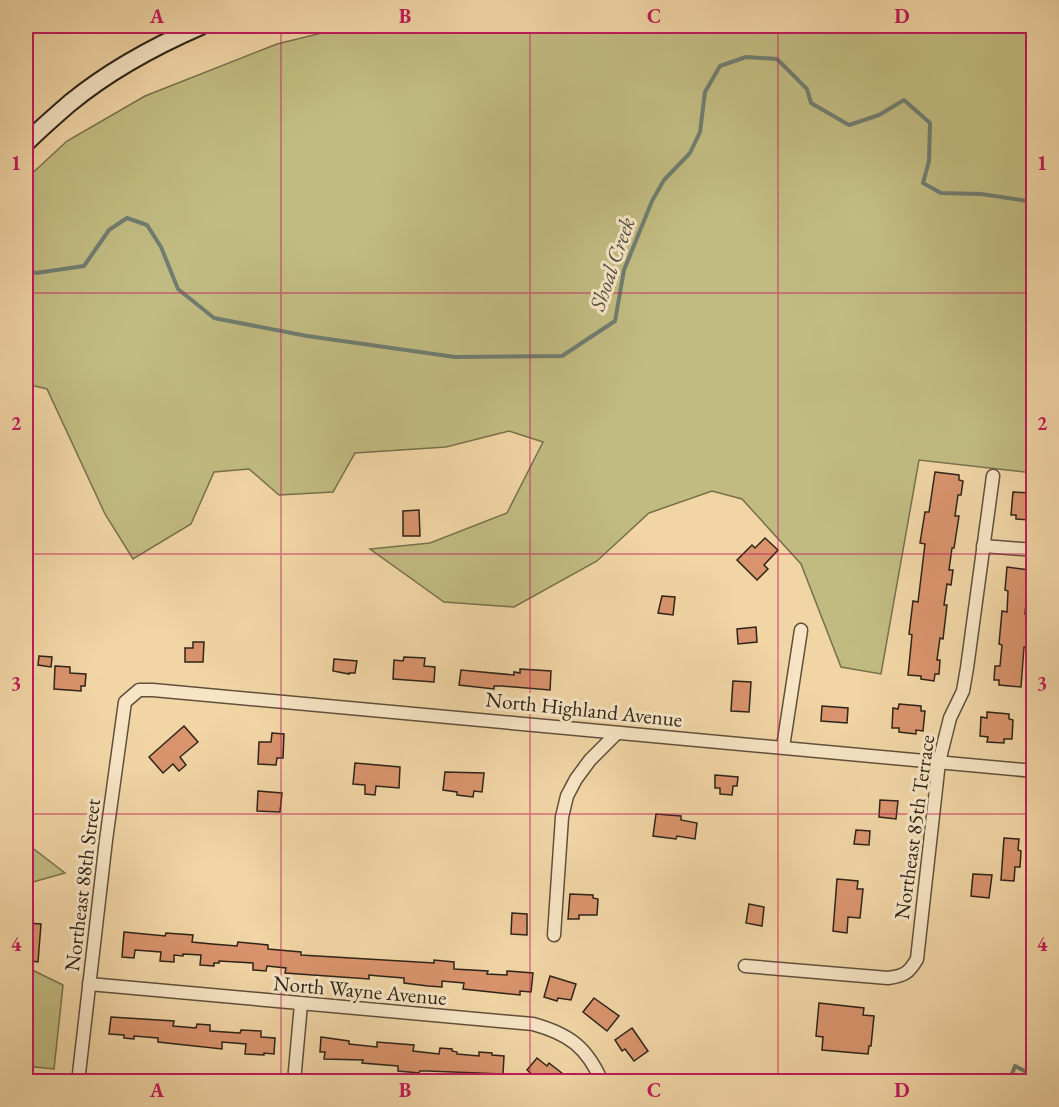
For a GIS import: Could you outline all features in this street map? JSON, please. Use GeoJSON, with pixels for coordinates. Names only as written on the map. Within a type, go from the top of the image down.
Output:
{"type":"FeatureCollection","features":[{"type":"Feature","properties":{"kind":"main road"},"geometry":{"type":"LineString","coordinates":[[26,143],[71,102],[131,61],[201,26]]}},
{"type":"Feature","properties":{"kind":"street","name":"Northeast 85th Terrace"},"geometry":{"type":"LineString","coordinates":[[745,966],[888,978],[903,976],[910,972],[917,959],[939,762],[950,718],[963,692],[993,476]]}},
{"type":"Feature","properties":{"kind":"street"},"geometry":{"type":"LineString","coordinates":[[983,546],[1034,550]]}},
{"type":"Feature","properties":{"kind":"street"},"geometry":{"type":"LineString","coordinates":[[783,747],[801,630]]}},
{"type":"Feature","properties":{"kind":"street","name":"North Highland Avenue"},"geometry":{"type":"LineString","coordinates":[[131,695],[139,690],[153,690],[1034,771]]}},
{"type":"Feature","properties":{"kind":"street","name":"Northeast 88th Street"},"geometry":{"type":"LineString","coordinates":[[78,1082],[118,748],[125,702],[131,695]]}},
{"type":"Feature","properties":{"kind":"street"},"geometry":{"type":"LineString","coordinates":[[554,935],[562,817],[567,796],[590,760],[616,734]]}},
{"type":"Feature","properties":{"kind":"street","name":"North Wayne Avenue"},"geometry":{"type":"LineString","coordinates":[[90,984],[542,1026],[574,1041],[595,1065],[602,1082]]}},
{"type":"Feature","properties":{"kind":"street"},"geometry":{"type":"LineString","coordinates":[[294,1082],[300,1004]]}},
{"type":"Feature","properties":{"kind":"shaded area"},"geometry":{"type":"Polygon","coordinates":[[[350,26],[736,26],[826,31],[851,26],[1033,26],[1033,473],[919,460],[881,674],[841,667],[801,564],[742,499],[712,491],[649,513],[597,561],[514,607],[444,602],[370,549],[430,543],[507,513],[543,442],[509,431],[446,447],[355,453],[333,492],[279,495],[249,469],[214,472],[191,524],[133,559],[105,514],[47,389],[26,384],[26,179],[67,141],[145,96],[277,44],[350,26]]]}},
{"type":"Feature","properties":{"kind":"shaded area"},"geometry":{"type":"Polygon","coordinates":[[[26,843],[65,873],[26,884],[26,843]]]}},
{"type":"Feature","properties":{"kind":"shaded area"},"geometry":{"type":"Polygon","coordinates":[[[26,967],[63,985],[54,1069],[26,1066],[26,967]]]}},
{"type":"Feature","properties":{"kind":"building"},"geometry":{"type":"Polygon","coordinates":[[[935,472],[959,475],[959,480],[963,481],[955,516],[959,516],[949,570],[953,570],[951,585],[947,584],[943,639],[940,638],[937,660],[940,660],[939,674],[935,674],[934,681],[921,679],[921,676],[908,675],[913,601],[918,602],[925,544],[920,543],[925,512],[929,512],[935,472]]]}},
{"type":"Feature","properties":{"kind":"building"},"geometry":{"type":"Polygon","coordinates":[[[1013,492],[1034,493],[1034,518],[1016,519],[1016,515],[1011,515],[1013,492]]]}},
{"type":"Feature","properties":{"kind":"building"},"geometry":{"type":"Polygon","coordinates":[[[419,510],[420,536],[403,536],[403,511],[419,510]]]}},
{"type":"Feature","properties":{"kind":"building"},"geometry":{"type":"Polygon","coordinates":[[[765,538],[778,550],[764,565],[768,569],[757,580],[737,560],[752,545],[755,548],[765,538]]]}},
{"type":"Feature","properties":{"kind":"building"},"geometry":{"type":"Polygon","coordinates":[[[1007,567],[1029,570],[1025,614],[1034,614],[1034,648],[1024,647],[1021,687],[999,685],[999,680],[994,680],[995,666],[1000,666],[1002,611],[1007,612],[1008,591],[1005,590],[1007,567]]]}},
{"type":"Feature","properties":{"kind":"building"},"geometry":{"type":"Polygon","coordinates":[[[662,596],[675,597],[673,615],[658,613],[662,596]]]}},
{"type":"Feature","properties":{"kind":"building"},"geometry":{"type":"Polygon","coordinates":[[[756,627],[757,642],[738,644],[737,629],[756,627]]]}},
{"type":"Feature","properties":{"kind":"building"},"geometry":{"type":"Polygon","coordinates":[[[193,642],[204,642],[203,662],[185,662],[185,648],[193,648],[193,642]]]}},
{"type":"Feature","properties":{"kind":"building"},"geometry":{"type":"Polygon","coordinates":[[[39,656],[52,657],[51,667],[38,665],[39,656]]]}},
{"type":"Feature","properties":{"kind":"building"},"geometry":{"type":"Polygon","coordinates":[[[404,657],[425,658],[424,666],[435,667],[434,682],[393,679],[394,660],[403,661],[404,657]]]}},
{"type":"Feature","properties":{"kind":"building"},"geometry":{"type":"Polygon","coordinates":[[[334,659],[357,661],[355,673],[333,671],[334,659]]]}},
{"type":"Feature","properties":{"kind":"building"},"geometry":{"type":"Polygon","coordinates":[[[55,666],[70,667],[70,673],[86,674],[85,686],[81,686],[81,691],[54,689],[55,666]]]}},
{"type":"Feature","properties":{"kind":"building"},"geometry":{"type":"Polygon","coordinates":[[[520,669],[551,671],[550,690],[501,686],[494,686],[494,689],[459,685],[461,670],[514,675],[514,672],[520,673],[520,669]]]}},
{"type":"Feature","properties":{"kind":"building"},"geometry":{"type":"Polygon","coordinates":[[[733,681],[751,682],[749,712],[731,711],[733,681]]]}},
{"type":"Feature","properties":{"kind":"building"},"geometry":{"type":"Polygon","coordinates":[[[899,704],[921,706],[921,711],[925,711],[923,731],[916,730],[916,734],[899,732],[899,728],[892,728],[893,708],[898,709],[899,704]]]}},
{"type":"Feature","properties":{"kind":"building"},"geometry":{"type":"Polygon","coordinates":[[[822,706],[848,708],[847,723],[821,721],[822,706]]]}},
{"type":"Feature","properties":{"kind":"building"},"geometry":{"type":"Polygon","coordinates":[[[987,712],[1009,714],[1009,719],[1013,720],[1012,739],[1004,739],[1004,743],[987,742],[988,737],[980,736],[981,717],[987,718],[987,712]]]}},
{"type":"Feature","properties":{"kind":"building"},"geometry":{"type":"Polygon","coordinates":[[[184,726],[198,742],[180,757],[186,765],[179,771],[173,764],[163,773],[149,757],[184,726]]]}},
{"type":"Feature","properties":{"kind":"building"},"geometry":{"type":"Polygon","coordinates":[[[272,733],[284,734],[283,758],[277,758],[276,765],[258,764],[259,742],[271,742],[272,733]]]}},
{"type":"Feature","properties":{"kind":"building"},"geometry":{"type":"Polygon","coordinates":[[[355,763],[400,767],[399,788],[376,786],[375,795],[365,794],[365,785],[353,784],[355,763]]]}},
{"type":"Feature","properties":{"kind":"building"},"geometry":{"type":"Polygon","coordinates":[[[445,772],[484,773],[482,792],[474,791],[473,797],[443,790],[445,772]]]}},
{"type":"Feature","properties":{"kind":"building"},"geometry":{"type":"Polygon","coordinates":[[[715,775],[738,777],[737,786],[733,786],[732,795],[720,794],[720,788],[715,788],[715,775]]]}},
{"type":"Feature","properties":{"kind":"building"},"geometry":{"type":"Polygon","coordinates":[[[258,791],[282,793],[280,812],[257,811],[258,791]]]}},
{"type":"Feature","properties":{"kind":"building"},"geometry":{"type":"Polygon","coordinates":[[[880,800],[898,801],[896,819],[879,817],[880,800]]]}},
{"type":"Feature","properties":{"kind":"building"},"geometry":{"type":"Polygon","coordinates":[[[656,814],[681,816],[681,820],[697,823],[695,839],[653,836],[656,814]]]}},
{"type":"Feature","properties":{"kind":"building"},"geometry":{"type":"Polygon","coordinates":[[[856,830],[870,831],[869,845],[854,844],[856,830]]]}},
{"type":"Feature","properties":{"kind":"building"},"geometry":{"type":"Polygon","coordinates":[[[1004,838],[1019,839],[1020,867],[1015,867],[1014,881],[1001,880],[1004,838]]]}},
{"type":"Feature","properties":{"kind":"building"},"geometry":{"type":"Polygon","coordinates":[[[973,874],[992,875],[989,898],[971,896],[973,874]]]}},
{"type":"Feature","properties":{"kind":"building"},"geometry":{"type":"Polygon","coordinates":[[[837,879],[858,881],[857,889],[863,889],[860,918],[848,917],[847,933],[833,931],[837,879]]]}},
{"type":"Feature","properties":{"kind":"building"},"geometry":{"type":"Polygon","coordinates":[[[570,894],[593,895],[593,898],[598,899],[597,915],[579,915],[579,919],[568,919],[570,894]]]}},
{"type":"Feature","properties":{"kind":"building"},"geometry":{"type":"Polygon","coordinates":[[[749,904],[764,907],[762,926],[746,923],[749,904]]]}},
{"type":"Feature","properties":{"kind":"building"},"geometry":{"type":"Polygon","coordinates":[[[512,913],[527,914],[527,935],[511,934],[512,913]]]}},
{"type":"Feature","properties":{"kind":"building"},"geometry":{"type":"Polygon","coordinates":[[[26,923],[41,924],[38,962],[26,960],[26,923]]]}},
{"type":"Feature","properties":{"kind":"building"},"geometry":{"type":"Polygon","coordinates":[[[124,932],[165,936],[166,933],[193,935],[192,942],[237,946],[238,942],[268,945],[268,949],[301,952],[301,955],[434,963],[434,960],[454,962],[454,969],[488,971],[487,974],[507,975],[507,971],[533,973],[531,992],[520,991],[520,995],[463,989],[464,983],[442,981],[442,987],[428,986],[404,983],[404,978],[369,975],[369,979],[285,973],[286,968],[267,966],[266,971],[253,970],[253,963],[219,961],[219,963],[214,963],[214,966],[200,965],[201,955],[174,955],[174,962],[160,961],[161,952],[135,950],[134,958],[122,957],[124,932]]]}},
{"type":"Feature","properties":{"kind":"building"},"geometry":{"type":"Polygon","coordinates":[[[550,976],[576,984],[571,1000],[558,998],[557,1001],[544,997],[550,976]]]}},
{"type":"Feature","properties":{"kind":"building"},"geometry":{"type":"Polygon","coordinates":[[[594,998],[619,1016],[607,1031],[583,1012],[594,998]]]}},
{"type":"Feature","properties":{"kind":"building"},"geometry":{"type":"Polygon","coordinates":[[[819,1003],[864,1008],[863,1015],[874,1016],[868,1054],[822,1050],[823,1037],[816,1036],[819,1003]]]}},
{"type":"Feature","properties":{"kind":"building"},"geometry":{"type":"Polygon","coordinates":[[[111,1017],[174,1021],[173,1026],[196,1028],[197,1024],[210,1025],[210,1031],[240,1033],[241,1030],[261,1031],[261,1037],[275,1038],[274,1054],[245,1054],[246,1044],[222,1042],[222,1049],[158,1042],[158,1038],[134,1036],[134,1039],[124,1038],[124,1035],[109,1034],[111,1017]]]}},
{"type":"Feature","properties":{"kind":"building"},"geometry":{"type":"Polygon","coordinates":[[[632,1028],[648,1051],[634,1061],[625,1049],[622,1051],[615,1040],[632,1028]]]}},
{"type":"Feature","properties":{"kind":"building"},"geometry":{"type":"Polygon","coordinates":[[[321,1037],[349,1041],[349,1044],[377,1047],[377,1042],[414,1045],[413,1051],[439,1054],[440,1048],[452,1049],[457,1054],[479,1056],[479,1052],[492,1053],[492,1055],[504,1056],[503,1074],[428,1071],[419,1073],[398,1071],[398,1066],[362,1063],[363,1060],[324,1059],[325,1052],[320,1052],[321,1037]]]}},
{"type":"Feature","properties":{"kind":"building"},"geometry":{"type":"Polygon","coordinates":[[[537,1058],[547,1066],[549,1063],[563,1074],[558,1082],[541,1082],[527,1070],[537,1058]]]}},
{"type":"Feature","properties":{"kind":"waterway","name":"Shoal Creek"},"geometry":{"type":"LineString","coordinates":[[26,269],[36,273],[84,266],[109,230],[127,218],[147,225],[161,247],[178,289],[214,318],[307,336],[455,357],[562,356],[615,321],[624,270],[652,201],[664,180],[690,153],[700,132],[705,92],[720,66],[746,57],[777,59],[807,89],[811,103],[849,125],[879,115],[904,100],[930,123],[929,161],[923,183],[941,193],[981,194],[1034,202]]}},
{"type":"Feature","properties":{"kind":"waterway"},"geometry":{"type":"LineString","coordinates":[[1009,1082],[1015,1066],[1034,1076]]}}]}
